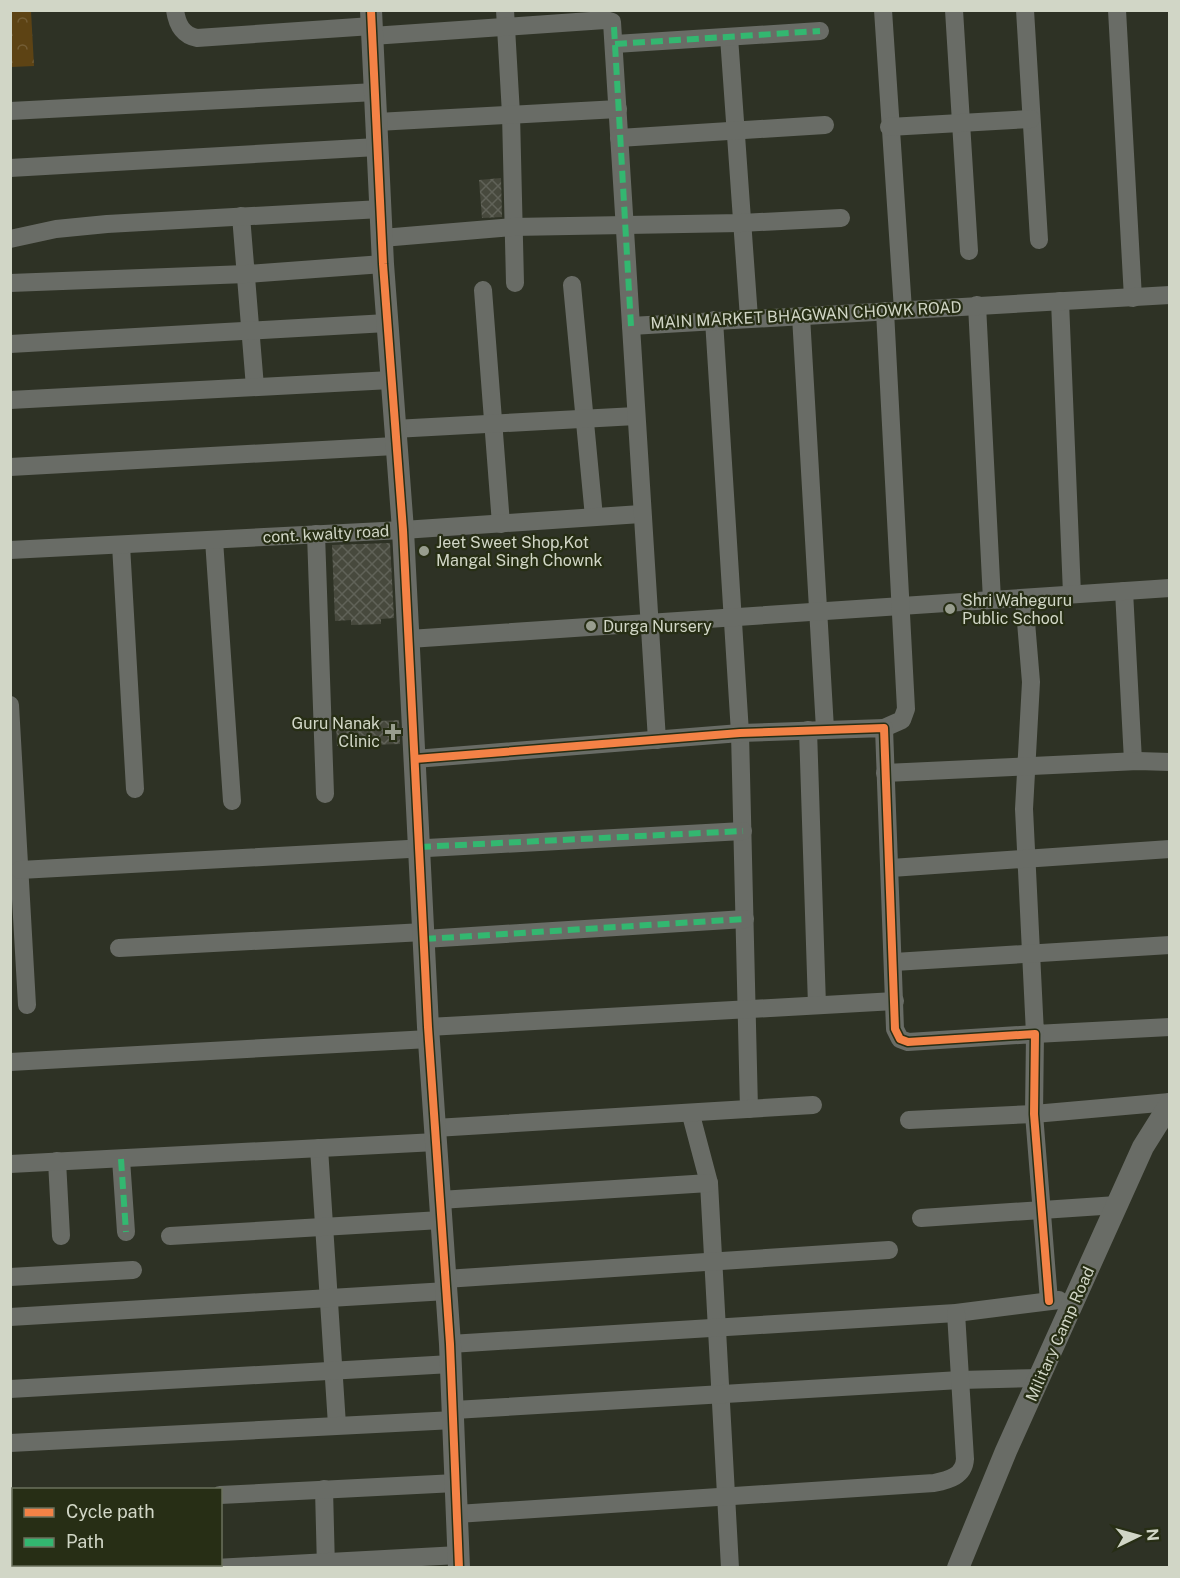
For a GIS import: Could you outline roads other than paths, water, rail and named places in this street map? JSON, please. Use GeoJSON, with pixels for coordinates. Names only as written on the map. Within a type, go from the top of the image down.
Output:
{"type":"FeatureCollection","features":[{"type":"Feature","properties":{"kind":"street"},"geometry":{"type":"LineString","coordinates":[[175,10],[176,22],[182,30],[197,38],[372,24],[505,19],[605,20],[612,22],[630,326]]}},
{"type":"Feature","properties":{"kind":"street"},"geometry":{"type":"LineString","coordinates":[[415,759],[740,733],[884,728],[902,720],[906,709],[898,608],[894,310],[883,10]]}},
{"type":"Feature","properties":{"kind":"street"},"geometry":{"type":"LineString","coordinates":[[954,10],[969,251]]}},
{"type":"Feature","properties":{"kind":"street"},"geometry":{"type":"LineString","coordinates":[[1025,10],[1039,240]]}},
{"type":"Feature","properties":{"kind":"street"},"geometry":{"type":"LineString","coordinates":[[1117,10],[1133,298]]}},
{"type":"Feature","properties":{"kind":"street"},"geometry":{"type":"LineString","coordinates":[[505,19],[511,114],[515,283]]}},
{"type":"Feature","properties":{"kind":"street"},"geometry":{"type":"LineString","coordinates":[[215,1568],[459,1561],[451,1354],[428,1033],[403,530],[383,264],[372,24]]}},
{"type":"Feature","properties":{"kind":"street"},"geometry":{"type":"LineString","coordinates":[[615,44],[820,31]]}},
{"type":"Feature","properties":{"kind":"street"},"geometry":{"type":"LineString","coordinates":[[729,37],[749,318]]}},
{"type":"Feature","properties":{"kind":"street"},"geometry":{"type":"LineString","coordinates":[[10,111],[375,92]]}},
{"type":"Feature","properties":{"kind":"street"},"geometry":{"type":"LineString","coordinates":[[377,122],[618,109]]}},
{"type":"Feature","properties":{"kind":"street"},"geometry":{"type":"LineString","coordinates":[[889,127],[1031,119]]}},
{"type":"Feature","properties":{"kind":"street"},"geometry":{"type":"LineString","coordinates":[[620,138],[825,125]]}},
{"type":"Feature","properties":{"kind":"street"},"geometry":{"type":"LineString","coordinates":[[10,168],[377,147]]}},
{"type":"Feature","properties":{"kind":"street"},"geometry":{"type":"LineString","coordinates":[[10,239],[56,229],[381,209]]}},
{"type":"Feature","properties":{"kind":"street"},"geometry":{"type":"LineString","coordinates":[[241,216],[255,387]]}},
{"type":"Feature","properties":{"kind":"street"},"geometry":{"type":"LineString","coordinates":[[382,238],[512,228],[741,223],[842,218]]}},
{"type":"Feature","properties":{"kind":"street"},"geometry":{"type":"LineString","coordinates":[[10,283],[246,274],[383,264]]}},
{"type":"Feature","properties":{"kind":"street"},"geometry":{"type":"LineString","coordinates":[[572,285],[594,517]]}},
{"type":"Feature","properties":{"kind":"street"},"geometry":{"type":"LineString","coordinates":[[483,290],[501,524]]}},
{"type":"Feature","properties":{"kind":"street"},"geometry":{"type":"LineString","coordinates":[[1169,295],[1170,310]]}},
{"type":"Feature","properties":{"kind":"street","name":"MAIN MARKET BHAGWAN CHOWK ROAD"},"geometry":{"type":"LineString","coordinates":[[657,740],[630,326],[1169,295]]}},
{"type":"Feature","properties":{"kind":"street"},"geometry":{"type":"LineString","coordinates":[[1060,301],[1072,594]]}},
{"type":"Feature","properties":{"kind":"street"},"geometry":{"type":"LineString","coordinates":[[977,305],[992,600]]}},
{"type":"Feature","properties":{"kind":"street"},"geometry":{"type":"LineString","coordinates":[[801,316],[819,613],[816,729],[817,1005]]}},
{"type":"Feature","properties":{"kind":"street"},"geometry":{"type":"LineString","coordinates":[[714,320],[740,733],[749,1109]]}},
{"type":"Feature","properties":{"kind":"street"},"geometry":{"type":"LineString","coordinates":[[10,344],[387,323]]}},
{"type":"Feature","properties":{"kind":"street"},"geometry":{"type":"LineString","coordinates":[[10,400],[391,380]]}},
{"type":"Feature","properties":{"kind":"street"},"geometry":{"type":"LineString","coordinates":[[10,467],[395,437],[494,425],[636,416]]}},
{"type":"Feature","properties":{"kind":"street","name":"cont. kwalty road"},"geometry":{"type":"LineString","coordinates":[[10,550],[403,530],[641,514]]}},
{"type":"Feature","properties":{"kind":"street"},"geometry":{"type":"LineString","coordinates":[[316,534],[326,794]]}},
{"type":"Feature","properties":{"kind":"street"},"geometry":{"type":"LineString","coordinates":[[214,540],[232,801]]}},
{"type":"Feature","properties":{"kind":"street"},"geometry":{"type":"LineString","coordinates":[[121,545],[135,789]]}},
{"type":"Feature","properties":{"kind":"street"},"geometry":{"type":"LineString","coordinates":[[409,639],[1170,588]]}},
{"type":"Feature","properties":{"kind":"street"},"geometry":{"type":"LineString","coordinates":[[1124,591],[1133,761]]}},
{"type":"Feature","properties":{"kind":"street"},"geometry":{"type":"LineString","coordinates":[[1024,598],[1031,708],[1025,768],[1030,954],[1035,1034],[1034,1114],[1049,1301]]}},
{"type":"Feature","properties":{"kind":"street"},"geometry":{"type":"LineString","coordinates":[[10,705],[27,1005]]}},
{"type":"Feature","properties":{"kind":"street"},"geometry":{"type":"LineString","coordinates":[[884,728],[891,868],[895,1029],[900,1039],[908,1042],[1170,1027]]}},
{"type":"Feature","properties":{"kind":"street"},"geometry":{"type":"LineString","coordinates":[[885,773],[1133,761],[1170,762]]}},
{"type":"Feature","properties":{"kind":"street"},"geometry":{"type":"LineString","coordinates":[[20,870],[742,831]]}},
{"type":"Feature","properties":{"kind":"street"},"geometry":{"type":"LineString","coordinates":[[891,868],[1170,849]]}},
{"type":"Feature","properties":{"kind":"street"},"geometry":{"type":"LineString","coordinates":[[119,948],[745,919]]}},
{"type":"Feature","properties":{"kind":"street"},"geometry":{"type":"LineString","coordinates":[[894,962],[1170,945]]}},
{"type":"Feature","properties":{"kind":"street"},"geometry":{"type":"LineString","coordinates":[[10,1062],[746,1009],[895,1001]]}},
{"type":"Feature","properties":{"kind":"street"},"geometry":{"type":"LineString","coordinates":[[909,1120],[1034,1114],[1170,1103]]}},
{"type":"Feature","properties":{"kind":"street","name":"Military Camp Road"},"geometry":{"type":"LineString","coordinates":[[958,1568],[1006,1451],[1143,1147],[1170,1103]]}},
{"type":"Feature","properties":{"kind":"street"},"geometry":{"type":"LineString","coordinates":[[10,1164],[319,1148],[435,1135],[813,1105]]}},
{"type":"Feature","properties":{"kind":"street"},"geometry":{"type":"LineString","coordinates":[[691,1115],[709,1183],[730,1568]]}},
{"type":"Feature","properties":{"kind":"street"},"geometry":{"type":"LineString","coordinates":[[319,1148],[337,1425]]}},
{"type":"Feature","properties":{"kind":"street"},"geometry":{"type":"LineString","coordinates":[[121,1159],[126,1232]]}},
{"type":"Feature","properties":{"kind":"street"},"geometry":{"type":"LineString","coordinates":[[57,1161],[61,1236]]}},
{"type":"Feature","properties":{"kind":"street"},"geometry":{"type":"LineString","coordinates":[[170,1236],[324,1226],[440,1210],[709,1183]]}},
{"type":"Feature","properties":{"kind":"street"},"geometry":{"type":"LineString","coordinates":[[921,1218],[1117,1205]]}},
{"type":"Feature","properties":{"kind":"street"},"geometry":{"type":"LineString","coordinates":[[10,1317],[328,1297],[714,1262],[889,1250]]}},
{"type":"Feature","properties":{"kind":"street"},"geometry":{"type":"LineString","coordinates":[[10,1277],[133,1270]]}},
{"type":"Feature","properties":{"kind":"street"},"geometry":{"type":"LineString","coordinates":[[10,1389],[333,1369],[451,1354],[717,1329],[956,1313],[1068,1299]]}},
{"type":"Feature","properties":{"kind":"street"},"geometry":{"type":"LineString","coordinates":[[457,1515],[934,1483],[954,1477],[964,1464],[956,1313]]}},
{"type":"Feature","properties":{"kind":"street"},"geometry":{"type":"LineString","coordinates":[[10,1443],[337,1425],[721,1394],[960,1380],[1040,1378]]}},
{"type":"Feature","properties":{"kind":"street"},"geometry":{"type":"LineString","coordinates":[[222,1495],[456,1483]]}},
{"type":"Feature","properties":{"kind":"street"},"geometry":{"type":"LineString","coordinates":[[324,1489],[326,1565]]}},
{"type":"Feature","properties":{"kind":"place","name":"Jeet Sweet Shop,Kot Mangal Singh Chownk"},"geometry":{"type":"Point","coordinates":[424,551]}},
{"type":"Feature","properties":{"kind":"place","name":"Shri Waheguru Public School"},"geometry":{"type":"Point","coordinates":[950,609]}},
{"type":"Feature","properties":{"kind":"place","name":"Durga Nursery"},"geometry":{"type":"Point","coordinates":[591,626]}},
{"type":"Feature","properties":{"kind":"place","name":"Guru Nanak Clinic"},"geometry":{"type":"Point","coordinates":[393,732]}}]}
